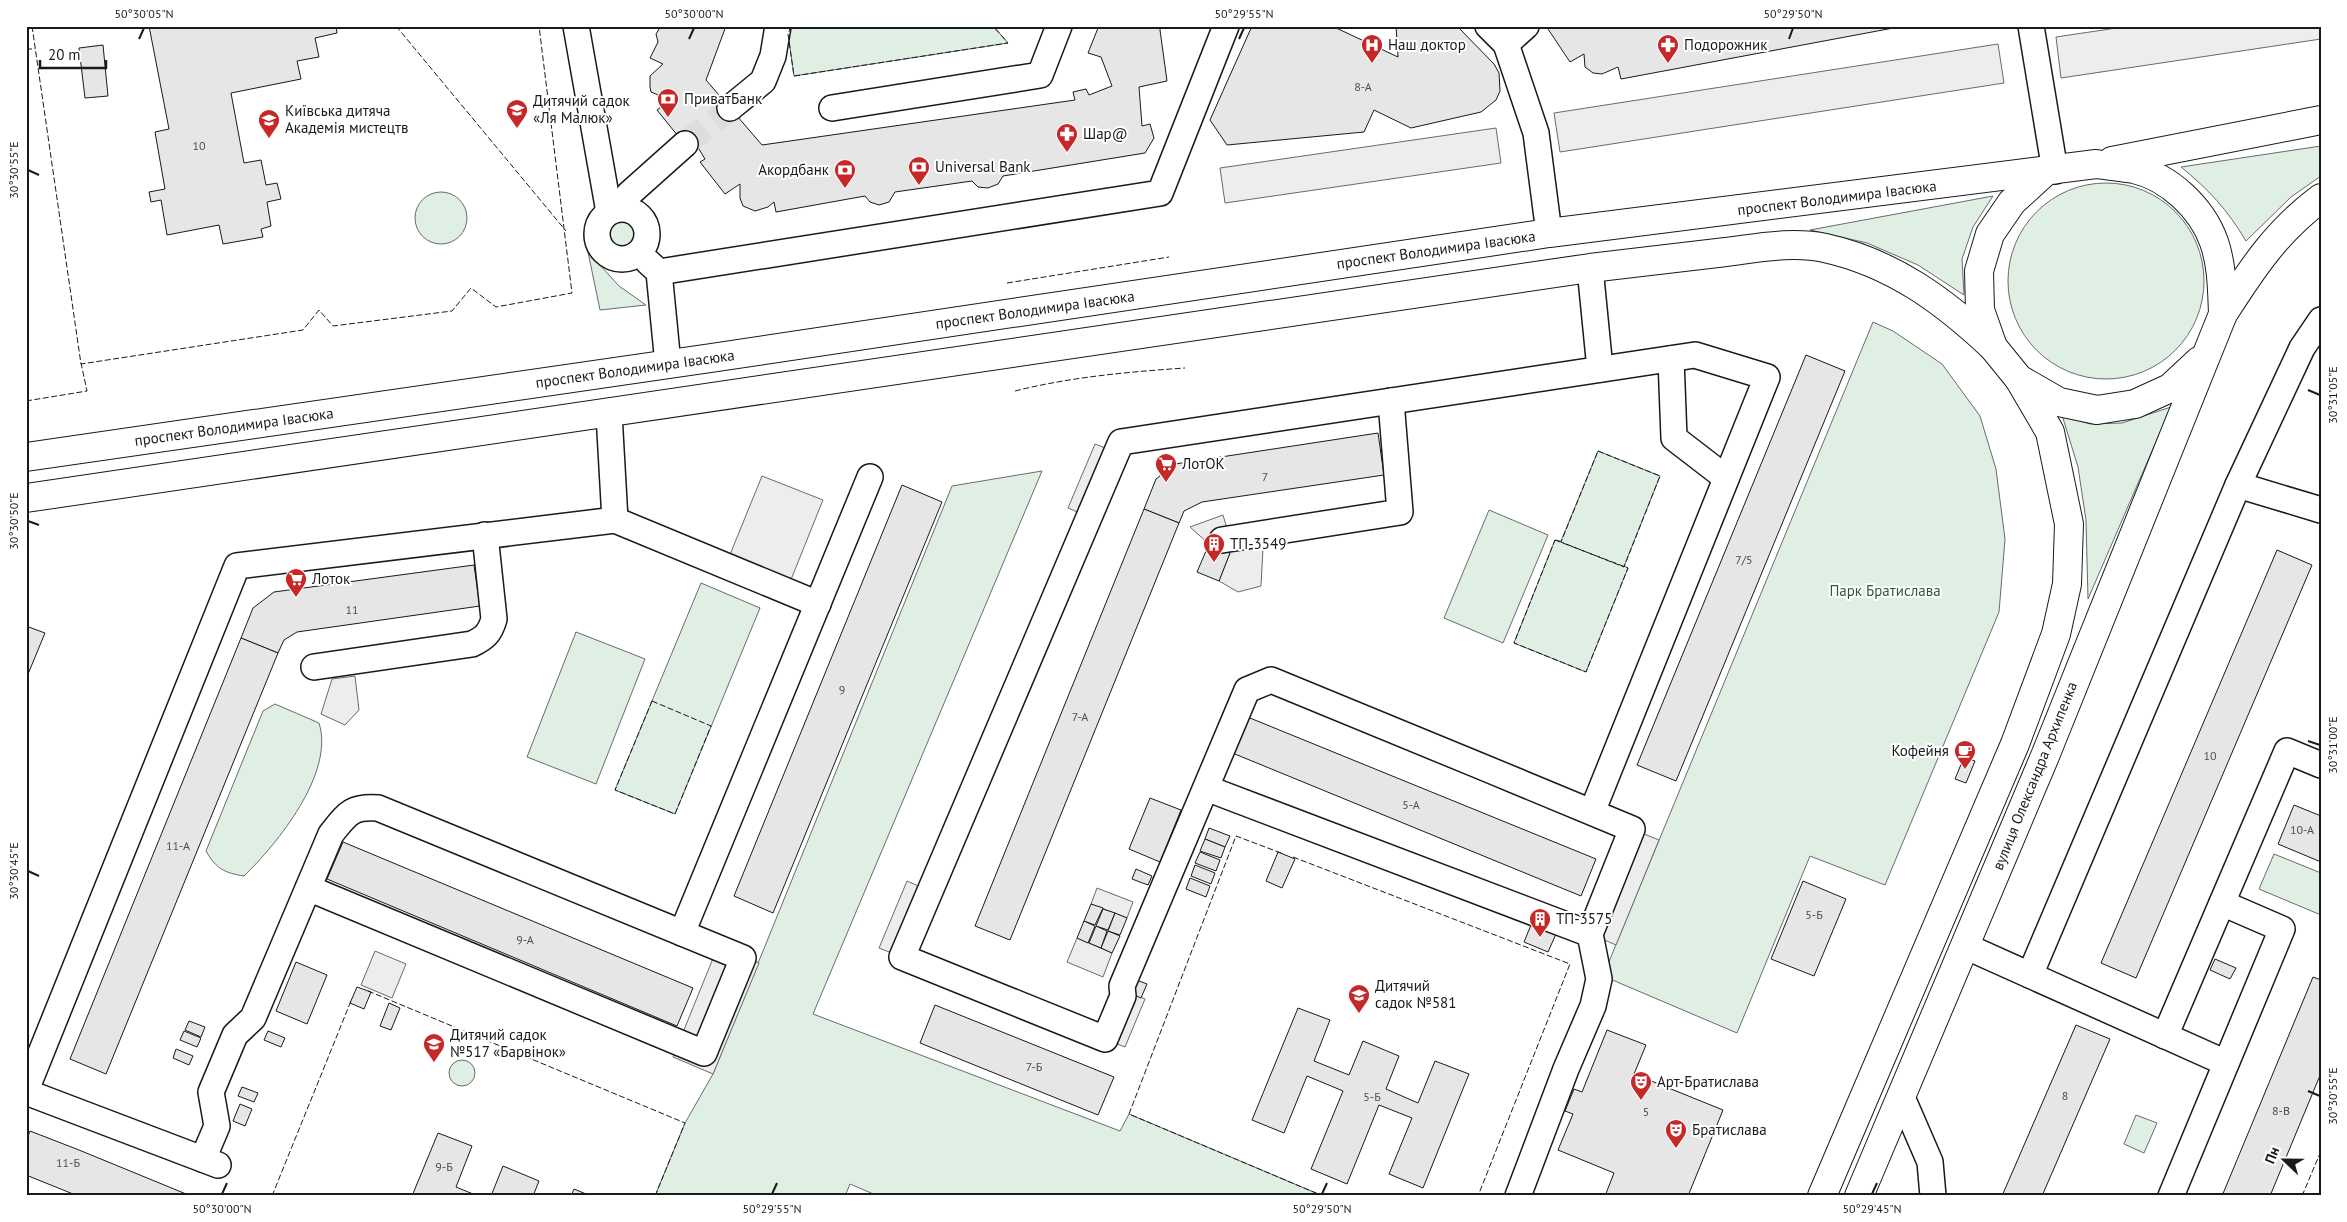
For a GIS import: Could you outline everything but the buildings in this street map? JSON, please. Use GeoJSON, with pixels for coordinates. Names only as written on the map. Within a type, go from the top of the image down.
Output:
{"type":"FeatureCollection","features":[{"type":"Feature","properties":{"kind":"main road"},"geometry":{"type":"LineString","coordinates":[[2096,164],[2321,120]]}},
{"type":"Feature","properties":{"kind":"main road","name":"проспект Володимира Івасюка"},"geometry":{"type":"LineString","coordinates":[[26,457],[1550,233],[2050,172],[2096,164]]}},
{"type":"Feature","properties":{"kind":"main road"},"geometry":{"type":"LineString","coordinates":[[2096,164],[2136,170],[2168,184],[2195,209],[2214,240],[2222,277],[2223,314]]}},
{"type":"Feature","properties":{"kind":"main road"},"geometry":{"type":"LineString","coordinates":[[1994,347],[1980,310],[1979,271],[1990,234],[2012,202],[2050,172]]}},
{"type":"Feature","properties":{"kind":"main road"},"geometry":{"type":"LineString","coordinates":[[2223,314],[2257,261],[2295,217],[2321,198]]}},
{"type":"Feature","properties":{"kind":"main road"},"geometry":{"type":"LineString","coordinates":[[26,498],[609,414],[1590,268],[1780,246],[1824,248],[1867,262],[1912,282],[1957,313],[1994,347],[2019,379],[2059,402],[2097,410],[2135,404],[2170,388],[2207,354]]}},
{"type":"Feature","properties":{"kind":"main road","name":"вулиця Олександра Архипенка"},"geometry":{"type":"LineString","coordinates":[[1858,1196],[2045,756],[2223,314]]}},
{"type":"Feature","properties":{"kind":"main road"},"geometry":{"type":"LineString","coordinates":[[668,364],[672,404]]}},
{"type":"Feature","properties":{"kind":"main road","name":"вулиця Олександра Архипенка"},"geometry":{"type":"LineString","coordinates":[[1822,1196],[2015,744],[2056,634],[2067,584],[2069,524],[2060,470],[2050,432],[2019,379]]}},
{"type":"Feature","properties":{"kind":"lane"},"geometry":{"type":"LineString","coordinates":[[576,26],[614,210]]}},
{"type":"Feature","properties":{"kind":"lane"},"geometry":{"type":"LineString","coordinates":[[730,108],[763,81],[773,56],[778,26]]}},
{"type":"Feature","properties":{"kind":"lane"},"geometry":{"type":"LineString","coordinates":[[832,108],[1040,75],[1058,26]]}},
{"type":"Feature","properties":{"kind":"lane"},"geometry":{"type":"LineString","coordinates":[[659,272],[1160,193],[1226,26]]}},
{"type":"Feature","properties":{"kind":"lane"},"geometry":{"type":"LineString","coordinates":[[1488,26],[1506,44],[1536,133],[1550,233]]}},
{"type":"Feature","properties":{"kind":"lane"},"geometry":{"type":"LineString","coordinates":[[1506,44],[1526,26]]}},
{"type":"Feature","properties":{"kind":"lane"},"geometry":{"type":"LineString","coordinates":[[2031,26],[2050,172]]}},
{"type":"Feature","properties":{"kind":"lane"},"geometry":{"type":"LineString","coordinates":[[614,210],[635,212],[645,224],[646,240],[638,253],[623,259],[614,258],[601,248],[598,241],[598,224],[685,144]]}},
{"type":"Feature","properties":{"kind":"lane"},"geometry":{"type":"LineString","coordinates":[[638,253],[659,272],[668,364]]}},
{"type":"Feature","properties":{"kind":"lane"},"geometry":{"type":"LineString","coordinates":[[1590,268],[1600,369]]}},
{"type":"Feature","properties":{"kind":"lane"},"geometry":{"type":"LineString","coordinates":[[2030,975],[2238,485],[2302,348],[2321,320]]}},
{"type":"Feature","properties":{"kind":"lane"},"geometry":{"type":"LineString","coordinates":[[1518,1196],[1566,1069],[1593,1006],[1600,979],[1590,934],[1632,829],[1271,680],[1247,690],[1122,986],[1123,996],[1105,1039],[902,957],[1121,442],[1695,355],[1766,377],[1592,812]]}},
{"type":"Feature","properties":{"kind":"lane"},"geometry":{"type":"LineString","coordinates":[[1671,359],[1674,438],[1726,478]]}},
{"type":"Feature","properties":{"kind":"lane"},"geometry":{"type":"LineString","coordinates":[[1222,540],[1400,512],[1391,401]]}},
{"type":"Feature","properties":{"kind":"lane"},"geometry":{"type":"LineString","coordinates":[[609,414],[616,520]]}},
{"type":"Feature","properties":{"kind":"lane"},"geometry":{"type":"LineString","coordinates":[[682,933],[870,477]]}},
{"type":"Feature","properties":{"kind":"lane"},"geometry":{"type":"LineString","coordinates":[[2238,485],[2321,510]]}},
{"type":"Feature","properties":{"kind":"lane"},"geometry":{"type":"LineString","coordinates":[[308,888],[704,1053],[743,958],[378,808],[360,807],[344,818],[331,834],[308,888],[253,1018],[235,1035],[211,1092],[217,1126],[211,1162],[26,1091],[237,566],[616,520],[818,604]]}},
{"type":"Feature","properties":{"kind":"lane"},"geometry":{"type":"LineString","coordinates":[[314,667],[472,644],[484,639],[491,630],[494,619],[485,535]]}},
{"type":"Feature","properties":{"kind":"lane"},"geometry":{"type":"LineString","coordinates":[[2165,1036],[2287,751],[2321,765]]}},
{"type":"Feature","properties":{"kind":"lane"},"geometry":{"type":"LineString","coordinates":[[1206,788],[1590,934]]}},
{"type":"Feature","properties":{"kind":"lane"},"geometry":{"type":"LineString","coordinates":[[2171,1196],[2282,929],[2222,903]]}},
{"type":"Feature","properties":{"kind":"lane"},"geometry":{"type":"LineString","coordinates":[[1965,946],[2226,1063]]}},
{"type":"Feature","properties":{"kind":"lane"},"geometry":{"type":"LineString","coordinates":[[1901,1095],[1930,1162],[1932,1196]]}},
{"type":"Feature","properties":{"kind":"green space"},"geometry":{"type":"Polygon","coordinates":[[[791,26],[993,26],[1008,43],[794,76],[788,34],[791,26]]]}},
{"type":"Feature","properties":{"kind":"green space"},"geometry":{"type":"Polygon","coordinates":[[[2321,146],[2321,176],[2291,197],[2246,241],[2232,219],[2217,201],[2181,167],[2321,146]]]}},
{"type":"Feature","properties":{"kind":"green space"},"geometry":{"type":"Polygon","coordinates":[[[2106,183],[2134,187],[2152,195],[2168,205],[2182,219],[2200,253],[2204,281],[2200,309],[2192,327],[2182,343],[2168,357],[2134,375],[2106,379],[2078,375],[2060,367],[2044,357],[2030,343],[2012,309],[2008,281],[2012,253],[2020,235],[2030,219],[2044,205],[2078,187],[2106,183]]]}},
{"type":"Feature","properties":{"kind":"green space"},"geometry":{"type":"Polygon","coordinates":[[[436,192],[446,192],[460,199],[467,213],[467,223],[460,237],[446,244],[436,244],[426,240],[419,233],[415,223],[415,213],[419,203],[426,196],[436,192]]]}},
{"type":"Feature","properties":{"kind":"green space"},"geometry":{"type":"Polygon","coordinates":[[[1993,196],[1973,227],[1962,259],[1964,295],[1918,265],[1867,243],[1810,230],[1993,196]]]}},
{"type":"Feature","properties":{"kind":"green space"},"geometry":{"type":"Polygon","coordinates":[[[622,218],[628,219],[633,223],[637,228],[637,240],[633,245],[628,249],[622,250],[616,249],[611,245],[607,240],[606,234],[607,228],[611,223],[616,219],[622,218]]]}},
{"type":"Feature","properties":{"kind":"green space"},"geometry":{"type":"Polygon","coordinates":[[[588,252],[619,286],[646,305],[600,310],[588,252]]]}},
{"type":"Feature","properties":{"kind":"green space","name":"Парк Братислава"},"geometry":{"type":"Polygon","coordinates":[[[1873,322],[1893,331],[1942,364],[1980,416],[1996,469],[2005,539],[1999,612],[1885,885],[1810,856],[1737,1033],[1603,976],[1873,322]]]}},
{"type":"Feature","properties":{"kind":"green space"},"geometry":{"type":"Polygon","coordinates":[[[2171,407],[2088,599],[2086,520],[2078,467],[2062,415],[2090,424],[2122,423],[2171,407]]]}},
{"type":"Feature","properties":{"kind":"green space"},"geometry":{"type":"Polygon","coordinates":[[[1598,451],[1660,476],[1624,566],[1628,568],[1586,672],[1514,643],[1555,540],[1561,541],[1598,451]]]}},
{"type":"Feature","properties":{"kind":"green space"},"geometry":{"type":"Polygon","coordinates":[[[1042,471],[813,1014],[1120,1131],[1129,1114],[1323,1196],[878,1196],[850,1184],[845,1196],[655,1196],[685,1123],[713,1074],[952,486],[1042,471]]]}},
{"type":"Feature","properties":{"kind":"green space"},"geometry":{"type":"Polygon","coordinates":[[[1489,510],[1548,535],[1503,643],[1444,618],[1489,510]]]}},
{"type":"Feature","properties":{"kind":"green space"},"geometry":{"type":"Polygon","coordinates":[[[701,583],[760,608],[675,814],[615,790],[701,583]]]}},
{"type":"Feature","properties":{"kind":"green space"},"geometry":{"type":"Polygon","coordinates":[[[576,632],[645,659],[596,784],[527,757],[576,632]]]}},
{"type":"Feature","properties":{"kind":"green space"},"geometry":{"type":"Polygon","coordinates":[[[275,704],[319,723],[322,743],[319,764],[300,806],[272,846],[244,876],[237,875],[226,872],[217,866],[206,851],[263,711],[275,704]]]}},
{"type":"Feature","properties":{"kind":"green space"},"geometry":{"type":"Polygon","coordinates":[[[2274,854],[2321,873],[2321,915],[2259,889],[2274,854]]]}},
{"type":"Feature","properties":{"kind":"green space"},"geometry":{"type":"Polygon","coordinates":[[[462,1060],[471,1064],[475,1073],[471,1082],[462,1086],[453,1082],[449,1073],[453,1064],[462,1060]]]}},
{"type":"Feature","properties":{"kind":"green space"},"geometry":{"type":"Polygon","coordinates":[[[2136,1115],[2157,1123],[2144,1153],[2124,1144],[2136,1115]]]}},
{"type":"Feature","properties":{"kind":"shaded area"},"geometry":{"type":"Polygon","coordinates":[[[2130,26],[2321,26],[2321,39],[2061,78],[2056,37],[2130,26]]]}},
{"type":"Feature","properties":{"kind":"shaded area"},"geometry":{"type":"Polygon","coordinates":[[[1998,44],[2004,83],[1560,152],[1554,113],[1998,44]]]}},
{"type":"Feature","properties":{"kind":"shaded area"},"geometry":{"type":"Polygon","coordinates":[[[1496,128],[1501,163],[1225,203],[1220,168],[1496,128]]]}},
{"type":"Feature","properties":{"kind":"shaded area"},"geometry":{"type":"Polygon","coordinates":[[[1095,444],[1116,452],[1089,517],[1068,508],[1095,444]]]}},
{"type":"Feature","properties":{"kind":"shaded area"},"geometry":{"type":"Polygon","coordinates":[[[762,476],[823,500],[790,582],[729,557],[762,476]]]}},
{"type":"Feature","properties":{"kind":"shaded area"},"geometry":{"type":"Polygon","coordinates":[[[1223,515],[1226,525],[1263,548],[1261,586],[1238,592],[1219,581],[1230,553],[1209,544],[1190,527],[1223,515]]]}},
{"type":"Feature","properties":{"kind":"shaded area"},"geometry":{"type":"Polygon","coordinates":[[[355,676],[359,710],[345,725],[321,714],[332,679],[355,676]]]}},
{"type":"Feature","properties":{"kind":"shaded area"},"geometry":{"type":"Polygon","coordinates":[[[1632,829],[1659,840],[1616,945],[1590,934],[1632,829]]]}},
{"type":"Feature","properties":{"kind":"shaded area"},"geometry":{"type":"Polygon","coordinates":[[[907,881],[930,891],[902,957],[879,948],[907,881]]]}},
{"type":"Feature","properties":{"kind":"shaded area"},"geometry":{"type":"Polygon","coordinates":[[[1097,888],[1133,902],[1127,918],[1091,904],[1097,888]]]}},
{"type":"Feature","properties":{"kind":"shaded area"},"geometry":{"type":"Polygon","coordinates":[[[1077,938],[1112,953],[1103,977],[1067,962],[1077,938]]]}},
{"type":"Feature","properties":{"kind":"shaded area"},"geometry":{"type":"Polygon","coordinates":[[[718,946],[759,963],[713,1074],[673,1057],[718,946]]]}},
{"type":"Feature","properties":{"kind":"shaded area"},"geometry":{"type":"Polygon","coordinates":[[[375,951],[406,964],[392,998],[361,985],[375,951]]]}},
{"type":"Feature","properties":{"kind":"shaded area"},"geometry":{"type":"Polygon","coordinates":[[[1125,991],[1145,999],[1125,1047],[1105,1039],[1125,991]]]}},
{"type":"Feature","properties":{"kind":"tunnel"},"geometry":{"type":"LineString","coordinates":[[685,144],[730,108]]}},
{"type":"Feature","properties":{"kind":"fence"},"geometry":{"type":"LineString","coordinates":[[32,26],[81,364],[303,330],[319,310],[333,326],[452,311],[471,288],[496,307],[572,293],[539,26]]}},
{"type":"Feature","properties":{"kind":"fence"},"geometry":{"type":"LineString","coordinates":[[396,26],[566,231]]}},
{"type":"Feature","properties":{"kind":"fence"},"geometry":{"type":"LineString","coordinates":[[791,26],[788,34],[794,76],[1008,43],[993,26]]}},
{"type":"Feature","properties":{"kind":"fence"},"geometry":{"type":"LineString","coordinates":[[26,49],[35,49]]}},
{"type":"Feature","properties":{"kind":"fence"},"geometry":{"type":"LineString","coordinates":[[1007,283],[1169,257]]}},
{"type":"Feature","properties":{"kind":"fence"},"geometry":{"type":"LineString","coordinates":[[26,401],[87,391],[81,363]]}},
{"type":"Feature","properties":{"kind":"fence"},"geometry":{"type":"LineString","coordinates":[[1015,391],[1099,376],[1185,368]]}},
{"type":"Feature","properties":{"kind":"fence"},"geometry":{"type":"LineString","coordinates":[[1598,451],[1660,476],[1624,567],[1561,542],[1598,451]]}},
{"type":"Feature","properties":{"kind":"fence"},"geometry":{"type":"LineString","coordinates":[[1555,540],[1628,568],[1586,672],[1514,643],[1555,540]]}},
{"type":"Feature","properties":{"kind":"fence"},"geometry":{"type":"LineString","coordinates":[[652,701],[711,726],[675,814],[615,790],[652,701]]}},
{"type":"Feature","properties":{"kind":"fence"},"geometry":{"type":"LineString","coordinates":[[1281,853],[1236,836],[1129,1114],[1323,1196]]}},
{"type":"Feature","properties":{"kind":"fence"},"geometry":{"type":"LineString","coordinates":[[1293,857],[1570,964],[1478,1196]]}},
{"type":"Feature","properties":{"kind":"fence"},"geometry":{"type":"LineString","coordinates":[[368,991],[685,1123],[655,1196]]}},
{"type":"Feature","properties":{"kind":"fence"},"geometry":{"type":"LineString","coordinates":[[272,1196],[351,1001]]}},
{"type":"Feature","properties":{"kind":"fence"},"geometry":{"type":"LineString","coordinates":[[2302,1196],[2321,1151]]}},
{"type":"Feature","properties":{"kind":"place","name":"Наш доктор"},"geometry":{"type":"Point","coordinates":[1372,64]}},
{"type":"Feature","properties":{"kind":"place","name":"Подорожник"},"geometry":{"type":"Point","coordinates":[1668,64]}},
{"type":"Feature","properties":{"kind":"place","name":"ПриватБанк"},"geometry":{"type":"Point","coordinates":[668,118]}},
{"type":"Feature","properties":{"kind":"place","name":"Дитячий садок «Ля Малюк»"},"geometry":{"type":"Point","coordinates":[517,129]}},
{"type":"Feature","properties":{"kind":"place","name":"Київська дитяча Академія мистецтв"},"geometry":{"type":"Point","coordinates":[269,139]}},
{"type":"Feature","properties":{"kind":"place","name":"Шар@"},"geometry":{"type":"Point","coordinates":[1067,153]}},
{"type":"Feature","properties":{"kind":"place","name":"Universal Bank"},"geometry":{"type":"Point","coordinates":[919,186]}},
{"type":"Feature","properties":{"kind":"place","name":"Акордбанк"},"geometry":{"type":"Point","coordinates":[845,189]}},
{"type":"Feature","properties":{"kind":"place","name":"ЛотОК"},"geometry":{"type":"Point","coordinates":[1166,483]}},
{"type":"Feature","properties":{"kind":"place","name":"ТП-3549"},"geometry":{"type":"Point","coordinates":[1214,563]}},
{"type":"Feature","properties":{"kind":"place","name":"Лоток"},"geometry":{"type":"Point","coordinates":[296,598]}},
{"type":"Feature","properties":{"kind":"place","name":"Кофейня"},"geometry":{"type":"Point","coordinates":[1965,770]}},
{"type":"Feature","properties":{"kind":"place","name":"ТП-3575"},"geometry":{"type":"Point","coordinates":[1540,938]}},
{"type":"Feature","properties":{"kind":"place","name":"Дитячий садок №581"},"geometry":{"type":"Point","coordinates":[1359,1014]}},
{"type":"Feature","properties":{"kind":"place","name":"Дитячий садок №517 «Барвінок»"},"geometry":{"type":"Point","coordinates":[434,1063]}},
{"type":"Feature","properties":{"kind":"place","name":"Арт-Братислава"},"geometry":{"type":"Point","coordinates":[1641,1101]}},
{"type":"Feature","properties":{"kind":"place","name":"Братислава"},"geometry":{"type":"Point","coordinates":[1676,1149]}}]}
